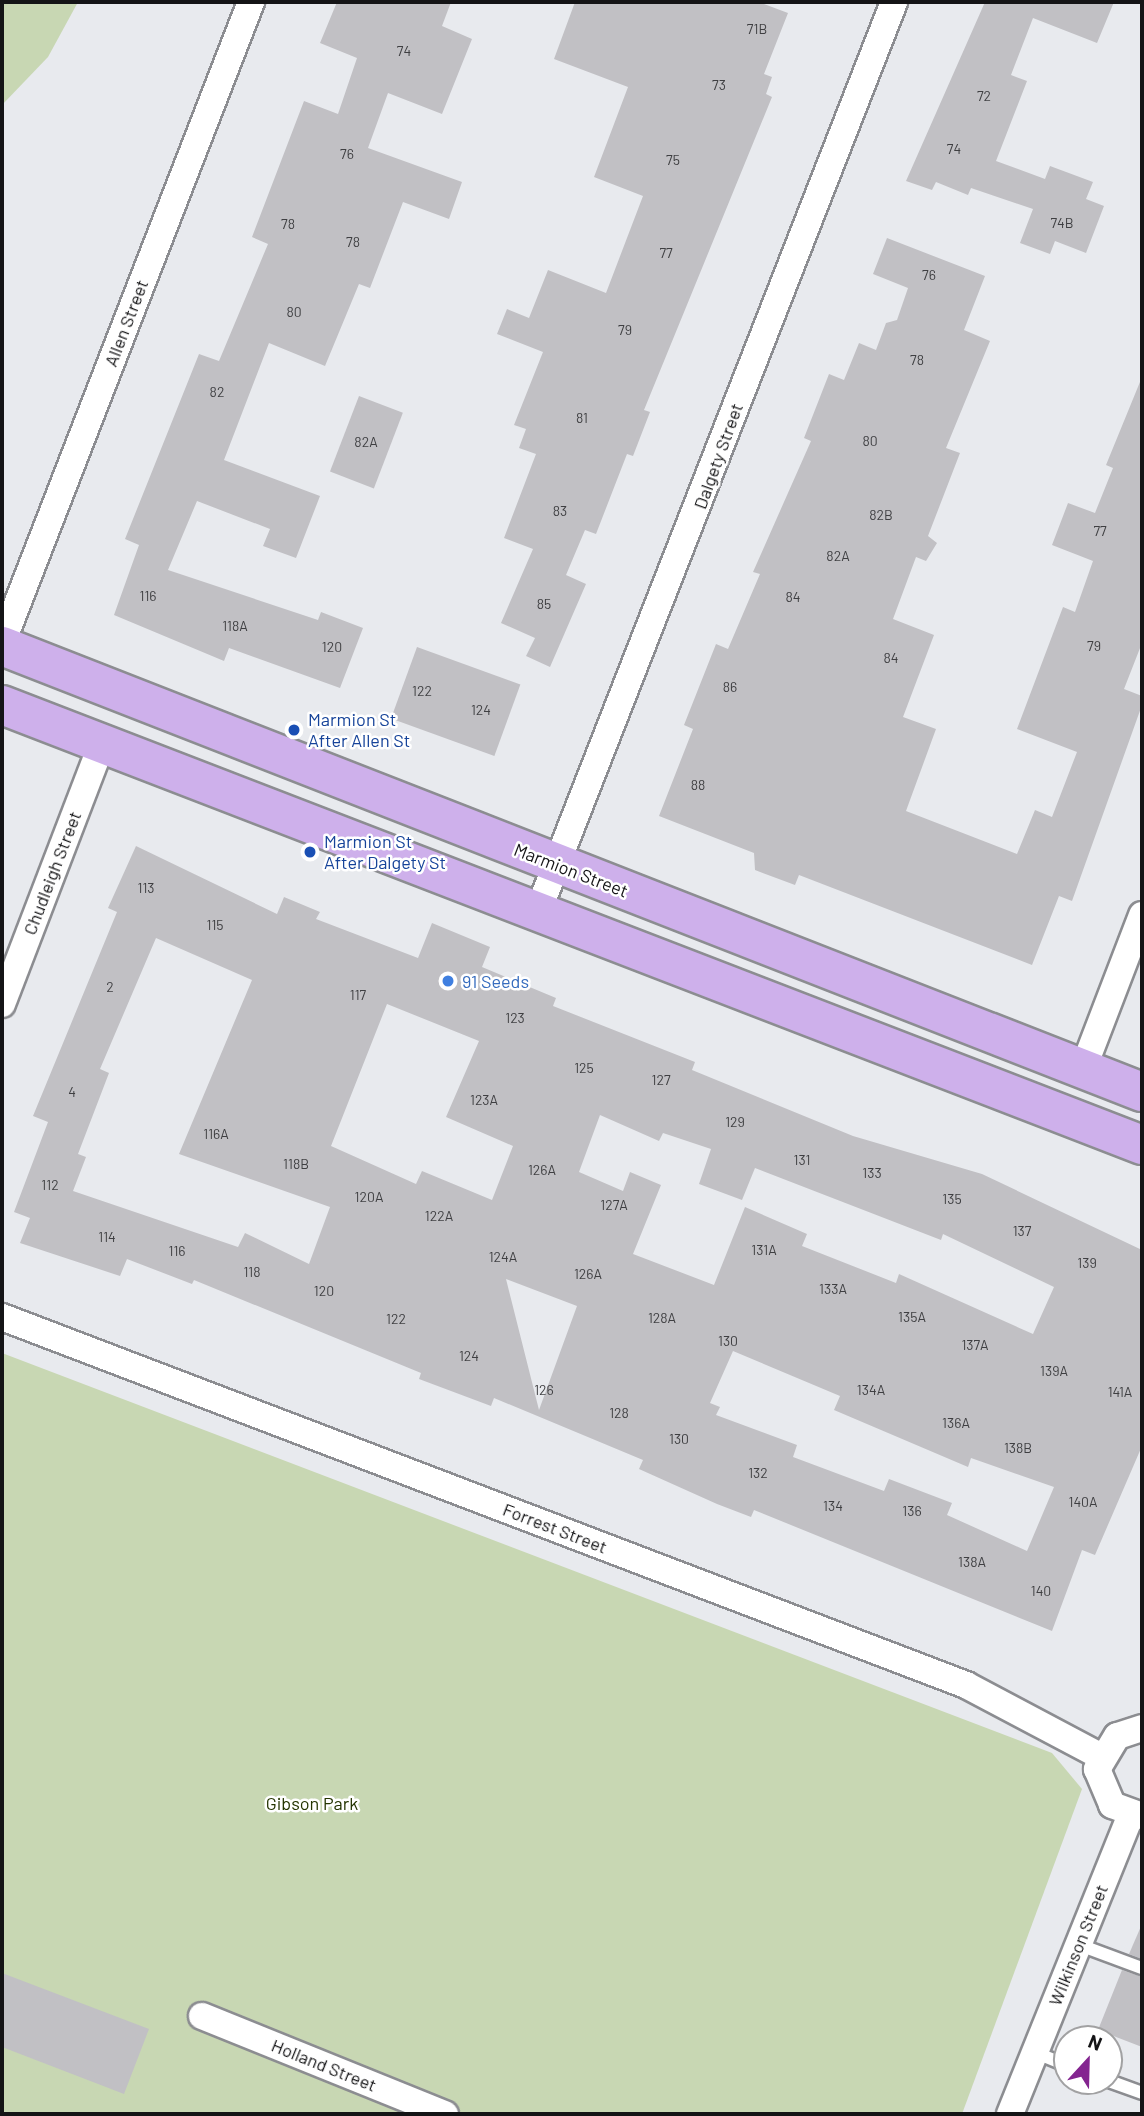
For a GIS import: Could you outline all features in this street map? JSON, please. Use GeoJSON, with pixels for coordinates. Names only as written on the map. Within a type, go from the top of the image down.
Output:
{"type":"FeatureCollection","features":[{"type":"Feature","properties":{"kind":"main road","name":"Marmion Street"},"geometry":{"type":"LineString","coordinates":[[2,645],[1142,1092]]}},
{"type":"Feature","properties":{"kind":"main road"},"geometry":{"type":"LineString","coordinates":[[2,705],[539,909],[1142,1145]]}},
{"type":"Feature","properties":{"kind":"street","name":"Allen Street"},"geometry":{"type":"LineString","coordinates":[[2,645],[251,2]]}},
{"type":"Feature","properties":{"kind":"street","name":"Dalgety Street"},"geometry":{"type":"LineString","coordinates":[[539,909],[559,865],[894,2]]}},
{"type":"Feature","properties":{"kind":"street","name":"Chudleigh Street"},"geometry":{"type":"LineString","coordinates":[[2,1003],[102,743]]}},
{"type":"Feature","properties":{"kind":"street"},"geometry":{"type":"LineString","coordinates":[[1083,1069],[1142,915]]}},
{"type":"Feature","properties":{"kind":"street","name":"Forrest Street"},"geometry":{"type":"LineString","coordinates":[[2,1317],[966,1685],[1100,1756]]}},
{"type":"Feature","properties":{"kind":"street"},"geometry":{"type":"LineString","coordinates":[[1137,1815],[1104,1794],[1100,1756],[1116,1736],[1142,1728]]}},
{"type":"Feature","properties":{"kind":"street","name":"Wilkinson Street"},"geometry":{"type":"LineString","coordinates":[[1010,2114],[1077,1944],[1137,1815]]}},
{"type":"Feature","properties":{"kind":"street","name":"Holland Street"},"geometry":{"type":"LineString","coordinates":[[202,2016],[445,2114]]}},
{"type":"Feature","properties":{"kind":"lane"},"geometry":{"type":"LineString","coordinates":[[1077,1944],[1142,1968]]}},
{"type":"Feature","properties":{"kind":"lane"},"geometry":{"type":"LineString","coordinates":[[1034,2052],[1053,2059]]}},
{"type":"Feature","properties":{"kind":"lane"},"geometry":{"type":"LineString","coordinates":[[1123,2087],[1142,2094]]}},
{"type":"Feature","properties":{"kind":"green space"},"geometry":{"type":"Polygon","coordinates":[[[2,2],[78,2],[48,57],[2,105],[2,2]]]}},
{"type":"Feature","properties":{"kind":"green space","name":"Gibson Park"},"geometry":{"type":"Polygon","coordinates":[[[2,1353],[1052,1753],[1082,1789],[962,2114],[2,2114],[2,1353]]]}},
{"type":"Feature","properties":{"kind":"building"},"geometry":{"type":"Polygon","coordinates":[[[337,2],[451,2],[442,26],[472,39],[442,114],[388,93],[368,148],[462,182],[449,219],[403,202],[370,288],[359,284],[325,366],[269,343],[224,460],[320,496],[296,558],[263,546],[270,529],[197,501],[168,570],[318,620],[321,612],[363,628],[340,688],[229,648],[224,661],[114,615],[139,545],[125,539],[199,354],[219,361],[268,244],[252,237],[304,101],[338,114],[357,58],[320,43],[337,2]]]}},
{"type":"Feature","properties":{"kind":"building"},"geometry":{"type":"Polygon","coordinates":[[[575,2],[759,2],[788,13],[764,74],[772,77],[766,94],[772,97],[644,410],[650,412],[633,456],[627,454],[596,534],[585,530],[566,575],[586,584],[550,667],[526,656],[535,638],[501,623],[533,549],[504,538],[536,454],[519,448],[526,429],[514,425],[543,352],[497,334],[507,309],[529,318],[548,270],[606,293],[643,196],[594,177],[628,87],[554,59],[575,2]]]}},
{"type":"Feature","properties":{"kind":"building"},"geometry":{"type":"Polygon","coordinates":[[[985,2],[1114,2],[1097,43],[1033,18],[1011,75],[1027,81],[996,161],[1045,179],[1050,166],[1093,182],[1086,199],[1104,206],[1086,253],[1055,241],[1050,254],[1020,243],[1033,209],[971,188],[968,195],[936,182],[932,190],[906,181],[985,2]]]}},
{"type":"Feature","properties":{"kind":"building"},"geometry":{"type":"Polygon","coordinates":[[[887,238],[985,276],[964,330],[990,341],[946,448],[960,453],[928,536],[937,543],[926,561],[916,557],[893,619],[934,635],[903,717],[936,729],[906,811],[1017,854],[1035,810],[1052,817],[1077,752],[1017,729],[1063,607],[1075,612],[1093,561],[1052,545],[1068,503],[1095,513],[1113,468],[1106,465],[1142,377],[1142,643],[1124,689],[1142,696],[1142,705],[1072,901],[1059,896],[1032,965],[799,875],[795,885],[755,870],[754,853],[659,816],[693,729],[684,725],[716,644],[728,649],[760,574],[753,572],[811,441],[804,438],[829,374],[844,380],[859,343],[876,350],[886,323],[897,320],[908,288],[873,274],[887,238]]]}},
{"type":"Feature","properties":{"kind":"building"},"geometry":{"type":"Polygon","coordinates":[[[359,396],[403,413],[374,488],[330,472],[359,396]]]}},
{"type":"Feature","properties":{"kind":"building"},"geometry":{"type":"Polygon","coordinates":[[[417,647],[520,685],[494,756],[391,718],[417,647]]]}},
{"type":"Feature","properties":{"kind":"building"},"geometry":{"type":"Polygon","coordinates":[[[136,846],[277,914],[284,897],[320,912],[316,919],[418,958],[432,923],[490,947],[482,967],[556,998],[553,1006],[695,1062],[692,1070],[853,1136],[982,1174],[1142,1250],[1142,1446],[1095,1555],[1082,1550],[1052,1631],[754,1510],[751,1517],[717,1504],[639,1469],[643,1460],[494,1398],[491,1406],[419,1379],[421,1373],[194,1280],[192,1284],[127,1259],[120,1276],[20,1243],[30,1218],[14,1212],[48,1122],[33,1116],[117,912],[108,908],[136,846]],[[156,938],[100,1069],[109,1073],[78,1154],[86,1157],[73,1191],[238,1247],[245,1233],[309,1264],[330,1207],[179,1154],[252,980],[156,938]],[[387,1004],[331,1146],[416,1184],[422,1171],[492,1200],[513,1146],[446,1117],[479,1041],[387,1004]],[[600,1115],[579,1172],[623,1191],[630,1172],[661,1185],[633,1254],[714,1285],[745,1207],[807,1234],[802,1246],[896,1283],[899,1274],[1033,1334],[1054,1287],[943,1234],[941,1240],[755,1168],[742,1200],[699,1184],[711,1149],[663,1133],[659,1141],[600,1115]],[[506,1279],[539,1410],[577,1306],[506,1279]],[[733,1351],[710,1403],[720,1407],[716,1415],[797,1445],[793,1457],[884,1491],[889,1479],[952,1503],[947,1515],[1027,1551],[1054,1487],[971,1458],[968,1467],[834,1410],[840,1396],[733,1351]]]}},
{"type":"Feature","properties":{"kind":"building"},"geometry":{"type":"Polygon","coordinates":[[[1142,1924],[1142,1959],[1129,1954],[1142,1924]]]}},
{"type":"Feature","properties":{"kind":"building"},"geometry":{"type":"Polygon","coordinates":[[[1122,1970],[1142,1977],[1142,2047],[1123,2040],[1123,2025],[1100,2025],[1122,1970]]]}},
{"type":"Feature","properties":{"kind":"building"},"geometry":{"type":"Polygon","coordinates":[[[2,1973],[149,2029],[124,2094],[2,2047],[2,1973]]]}},
{"type":"Feature","properties":{"kind":"place","name":"Marmion St After Allen St"},"geometry":{"type":"Point","coordinates":[294,730]}},
{"type":"Feature","properties":{"kind":"place","name":"Marmion St After Dalgety St"},"geometry":{"type":"Point","coordinates":[310,852]}},
{"type":"Feature","properties":{"kind":"place","name":"91 Seeds"},"geometry":{"type":"Point","coordinates":[448,981]}}]}
